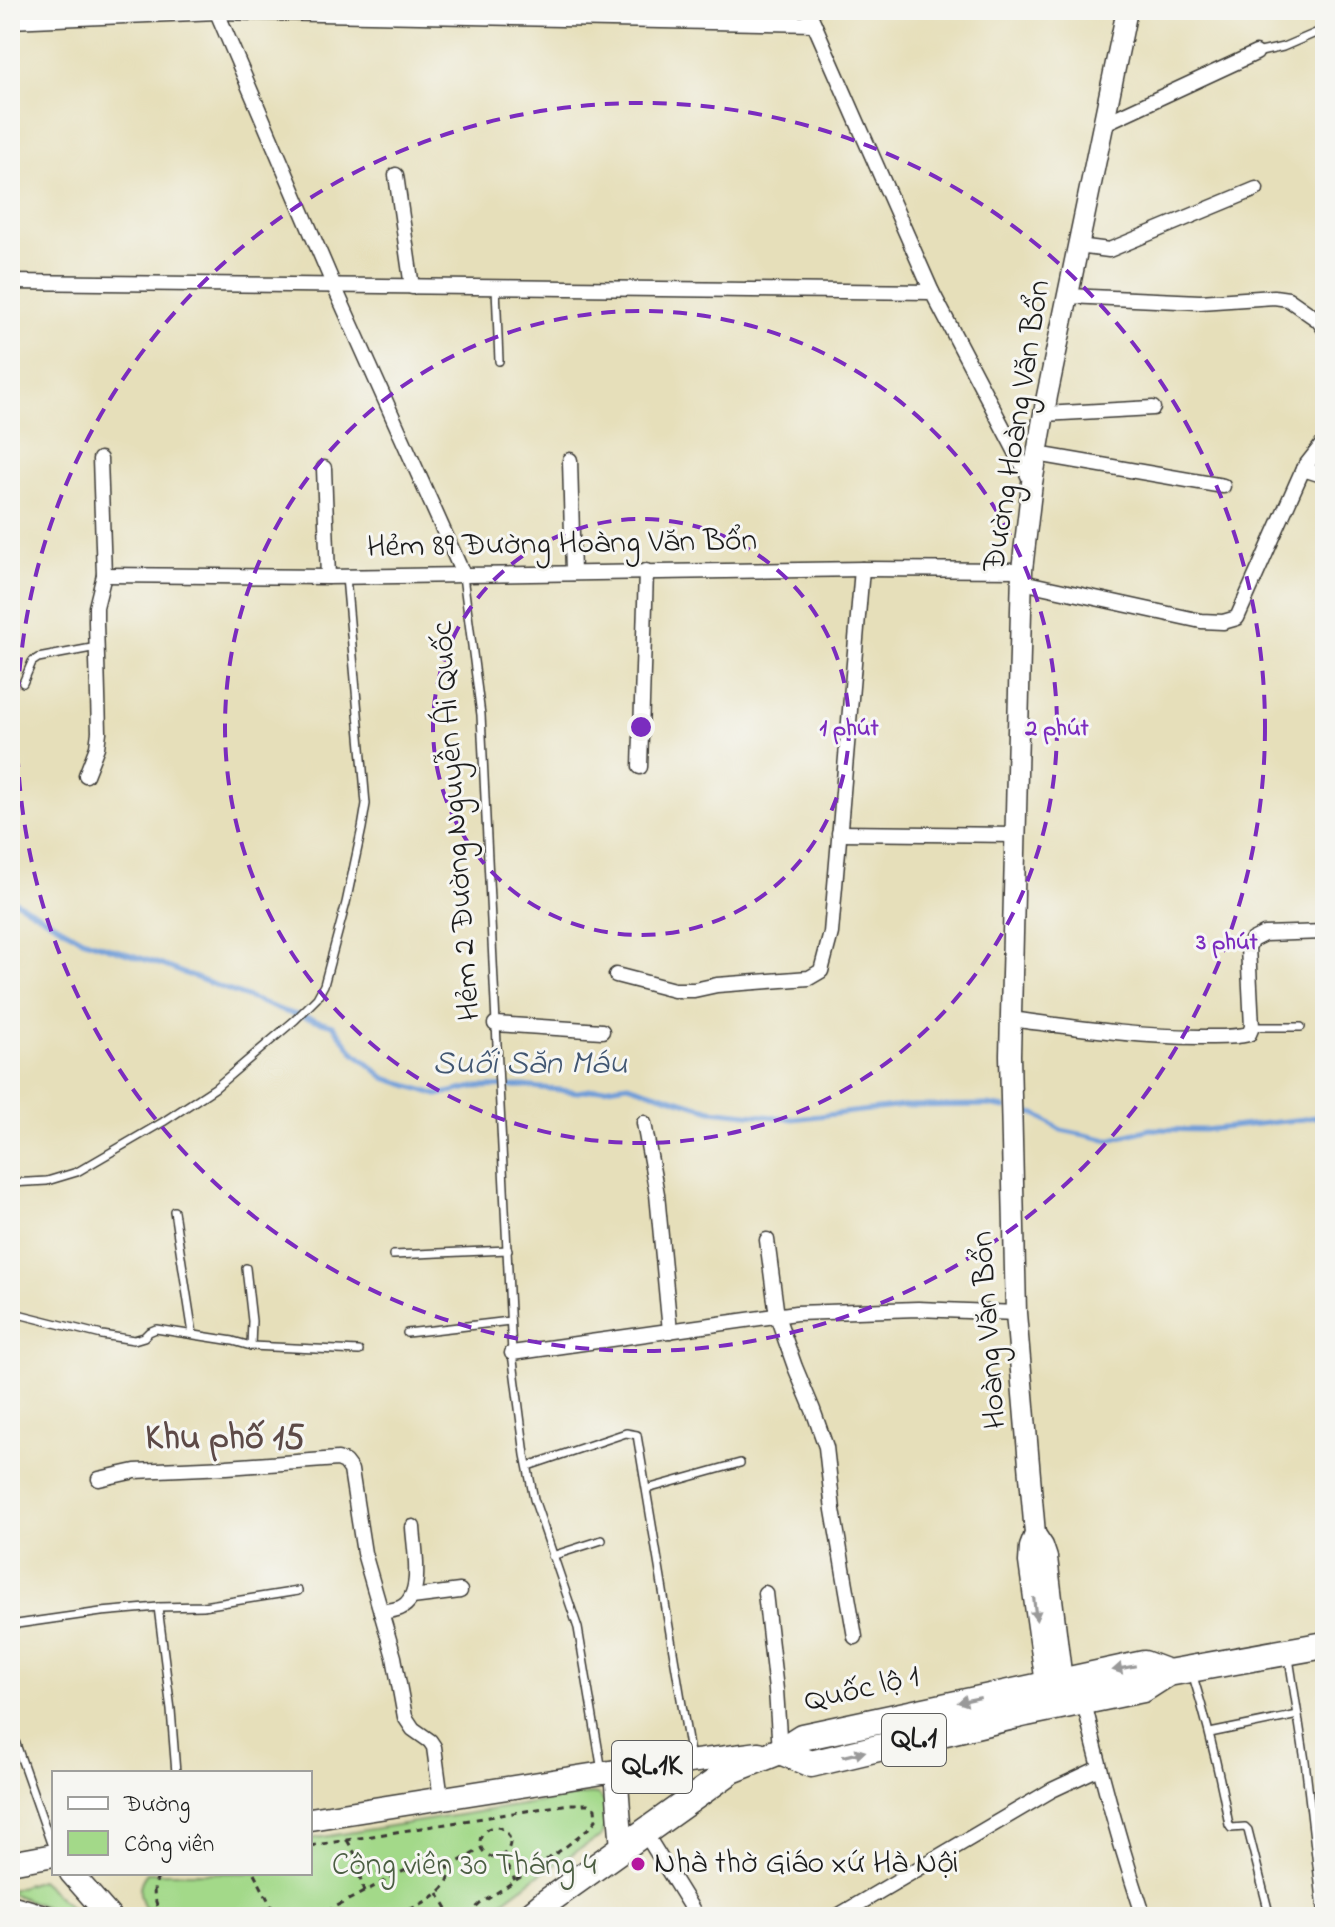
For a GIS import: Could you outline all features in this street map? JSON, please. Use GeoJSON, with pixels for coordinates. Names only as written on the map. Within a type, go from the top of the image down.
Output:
{"type":"FeatureCollection","features":[{"type":"Feature","properties":{"kind":"highway","name":"Quốc lộ 1"},"geometry":{"type":"LineString","coordinates":[[780,1751],[811,1764],[1064,1692],[1143,1689],[1179,1671],[1325,1645]]}},
{"type":"Feature","properties":{"kind":"highway"},"geometry":{"type":"LineString","coordinates":[[528,1917],[732,1770],[780,1751]]}},
{"type":"Feature","properties":{"kind":"main road","name":"Đường Hoàng Văn Bổn"},"geometry":{"type":"LineString","coordinates":[[1011,1098],[1010,1019],[1022,576],[1032,483],[1044,414],[1127,10]]}},
{"type":"Feature","properties":{"kind":"main road","name":"Hoàng Văn Bổn"},"geometry":{"type":"LineString","coordinates":[[1011,1098],[1016,1313],[1035,1534],[1029,1562],[1064,1692]]}},
{"type":"Feature","properties":{"kind":"main road","name":"QL.1K"},"geometry":{"type":"LineString","coordinates":[[312,1819],[609,1772],[780,1751]]}},
{"type":"Feature","properties":{"kind":"main road"},"geometry":{"type":"LineString","coordinates":[[609,1772],[622,1849]]}},
{"type":"Feature","properties":{"kind":"main road"},"geometry":{"type":"LineString","coordinates":[[10,1863],[52,1853]]}},
{"type":"Feature","properties":{"kind":"main road"},"geometry":{"type":"LineString","coordinates":[[73,1875],[110,1917]]}},
{"type":"Feature","properties":{"kind":"main road"},"geometry":{"type":"LineString","coordinates":[[10,1906],[47,1917]]}},
{"type":"Feature","properties":{"kind":"street"},"geometry":{"type":"LineString","coordinates":[[216,11],[334,286],[463,574]]}},
{"type":"Feature","properties":{"kind":"street"},"geometry":{"type":"LineString","coordinates":[[10,21],[216,11],[811,17],[932,292],[1032,483]]}},
{"type":"Feature","properties":{"kind":"street"},"geometry":{"type":"LineString","coordinates":[[1105,123],[1256,53]]}},
{"type":"Feature","properties":{"kind":"street"},"geometry":{"type":"LineString","coordinates":[[396,175],[412,287]]}},
{"type":"Feature","properties":{"kind":"street"},"geometry":{"type":"LineString","coordinates":[[1078,246],[1109,250],[1256,189]]}},
{"type":"Feature","properties":{"kind":"street"},"geometry":{"type":"LineString","coordinates":[[10,282],[932,292]]}},
{"type":"Feature","properties":{"kind":"street"},"geometry":{"type":"LineString","coordinates":[[1068,296],[1200,302],[1274,297],[1288,299],[1318,320],[1325,330]]}},
{"type":"Feature","properties":{"kind":"street"},"geometry":{"type":"LineString","coordinates":[[1044,414],[1153,408]]}},
{"type":"Feature","properties":{"kind":"street"},"geometry":{"type":"LineString","coordinates":[[1325,441],[1303,469],[1325,476]]}},
{"type":"Feature","properties":{"kind":"street"},"geometry":{"type":"LineString","coordinates":[[1037,454],[1223,486]]}},
{"type":"Feature","properties":{"kind":"street"},"geometry":{"type":"LineString","coordinates":[[86,775],[97,747],[99,732],[96,607],[104,575],[100,459]]}},
{"type":"Feature","properties":{"kind":"street"},"geometry":{"type":"LineString","coordinates":[[570,460],[573,573]]}},
{"type":"Feature","properties":{"kind":"street"},"geometry":{"type":"LineString","coordinates":[[324,468],[328,577]]}},
{"type":"Feature","properties":{"kind":"street","name":"Hẻm 89 Đường Hoàng Văn Bổn"},"geometry":{"type":"LineString","coordinates":[[104,575],[346,577],[862,569],[1022,576],[1201,621],[1223,622],[1237,618],[1303,469]]}},
{"type":"Feature","properties":{"kind":"street"},"geometry":{"type":"LineString","coordinates":[[616,975],[674,990],[694,990],[717,985],[809,978],[821,971],[831,933],[862,569]]}},
{"type":"Feature","properties":{"kind":"street"},"geometry":{"type":"LineString","coordinates":[[640,767],[646,571]]}},
{"type":"Feature","properties":{"kind":"street"},"geometry":{"type":"LineString","coordinates":[[839,833],[1015,835]]}},
{"type":"Feature","properties":{"kind":"street"},"geometry":{"type":"LineString","coordinates":[[1010,1019],[1182,1037],[1239,1037],[1249,1034],[1252,1027],[1248,947],[1252,940],[1264,934],[1325,932]]}},
{"type":"Feature","properties":{"kind":"street"},"geometry":{"type":"LineString","coordinates":[[495,1024],[602,1031]]}},
{"type":"Feature","properties":{"kind":"street"},"geometry":{"type":"LineString","coordinates":[[644,1123],[657,1194],[670,1331]]}},
{"type":"Feature","properties":{"kind":"street"},"geometry":{"type":"LineString","coordinates":[[767,1240],[777,1316],[826,1447],[833,1510],[855,1637]]}},
{"type":"Feature","properties":{"kind":"street"},"geometry":{"type":"LineString","coordinates":[[512,1353],[796,1313],[918,1309],[1016,1313]]}},
{"type":"Feature","properties":{"kind":"street"},"geometry":{"type":"LineString","coordinates":[[99,1479],[135,1471],[338,1459],[345,1462],[351,1470],[364,1553],[394,1657],[405,1717],[413,1729],[434,1747],[441,1799]]}},
{"type":"Feature","properties":{"kind":"street"},"geometry":{"type":"LineString","coordinates":[[381,1612],[401,1607],[412,1597],[417,1585],[413,1527]]}},
{"type":"Feature","properties":{"kind":"street"},"geometry":{"type":"LineString","coordinates":[[412,1597],[460,1591]]}},
{"type":"Feature","properties":{"kind":"street"},"geometry":{"type":"LineString","coordinates":[[765,1593],[780,1751]]}},
{"type":"Feature","properties":{"kind":"street"},"geometry":{"type":"LineString","coordinates":[[1064,1692],[1099,1768],[1144,1917]]}},
{"type":"Feature","properties":{"kind":"street"},"geometry":{"type":"LineString","coordinates":[[836,1917],[1052,1790],[1099,1768]]}},
{"type":"Feature","properties":{"kind":"street"},"geometry":{"type":"LineString","coordinates":[[645,1833],[697,1917]]}},
{"type":"Feature","properties":{"kind":"lane"},"geometry":{"type":"LineString","coordinates":[[1256,53],[1283,47],[1325,29]]}},
{"type":"Feature","properties":{"kind":"lane"},"geometry":{"type":"LineString","coordinates":[[496,288],[499,361]]}},
{"type":"Feature","properties":{"kind":"lane","name":"Hẻm 2 Đường Nguyễn Ái Quốc"},"geometry":{"type":"LineString","coordinates":[[463,574],[481,715],[512,1353],[534,1499],[572,1609],[609,1772]]}},
{"type":"Feature","properties":{"kind":"lane"},"geometry":{"type":"LineString","coordinates":[[10,1183],[47,1181],[77,1172],[163,1122],[215,1088],[317,998],[324,985],[346,903],[366,804],[346,577]]}},
{"type":"Feature","properties":{"kind":"lane"},"geometry":{"type":"LineString","coordinates":[[23,683],[32,662],[38,658],[97,647]]}},
{"type":"Feature","properties":{"kind":"lane"},"geometry":{"type":"LineString","coordinates":[[1252,1027],[1301,1027]]}},
{"type":"Feature","properties":{"kind":"lane"},"geometry":{"type":"LineString","coordinates":[[174,1211],[193,1334]]}},
{"type":"Feature","properties":{"kind":"lane"},"geometry":{"type":"LineString","coordinates":[[393,1255],[508,1250]]}},
{"type":"Feature","properties":{"kind":"lane"},"geometry":{"type":"LineString","coordinates":[[246,1268],[252,1321],[251,1346]]}},
{"type":"Feature","properties":{"kind":"lane"},"geometry":{"type":"LineString","coordinates":[[10,1312],[134,1340],[156,1329],[251,1346],[359,1351]]}},
{"type":"Feature","properties":{"kind":"lane"},"geometry":{"type":"LineString","coordinates":[[407,1333],[510,1321]]}},
{"type":"Feature","properties":{"kind":"lane"},"geometry":{"type":"LineString","coordinates":[[528,1466],[626,1433],[637,1435],[691,1762]]}},
{"type":"Feature","properties":{"kind":"lane"},"geometry":{"type":"LineString","coordinates":[[647,1489],[740,1463]]}},
{"type":"Feature","properties":{"kind":"lane"},"geometry":{"type":"LineString","coordinates":[[552,1556],[602,1540]]}},
{"type":"Feature","properties":{"kind":"lane"},"geometry":{"type":"LineString","coordinates":[[10,1625],[101,1612],[203,1606],[298,1591]]}},
{"type":"Feature","properties":{"kind":"lane"},"geometry":{"type":"LineString","coordinates":[[158,1607],[176,1771]]}},
{"type":"Feature","properties":{"kind":"lane"},"geometry":{"type":"LineString","coordinates":[[1288,1652],[1305,1761],[1323,1917]]}},
{"type":"Feature","properties":{"kind":"lane"},"geometry":{"type":"LineString","coordinates":[[1179,1671],[1210,1733],[1229,1825],[1248,1830],[1270,1917]]}},
{"type":"Feature","properties":{"kind":"lane"},"geometry":{"type":"LineString","coordinates":[[1210,1733],[1298,1715]]}},
{"type":"Feature","properties":{"kind":"lane"},"geometry":{"type":"LineString","coordinates":[[10,1727],[52,1847]]}},
{"type":"Feature","properties":{"kind":"path"},"geometry":{"type":"LineString","coordinates":[[312,1846],[569,1804],[589,1804],[595,1808],[596,1820],[590,1827],[466,1917]]}},
{"type":"Feature","properties":{"kind":"path"},"geometry":{"type":"LineString","coordinates":[[489,1828],[499,1828],[507,1833],[510,1842],[507,1852],[501,1856],[488,1856],[481,1849],[482,1835],[489,1828]]}},
{"type":"Feature","properties":{"kind":"path"},"geometry":{"type":"LineString","coordinates":[[347,1840],[365,1871]]}},
{"type":"Feature","properties":{"kind":"path"},"geometry":{"type":"LineString","coordinates":[[448,1867],[481,1849]]}},
{"type":"Feature","properties":{"kind":"path"},"geometry":{"type":"LineString","coordinates":[[501,1856],[515,1880]]}},
{"type":"Feature","properties":{"kind":"path"},"geometry":{"type":"LineString","coordinates":[[316,1917],[429,1860],[448,1867],[451,1872],[448,1885],[394,1917]]}},
{"type":"Feature","properties":{"kind":"path"},"geometry":{"type":"LineString","coordinates":[[365,1871],[376,1871],[386,1880]]}},
{"type":"Feature","properties":{"kind":"path"},"geometry":{"type":"LineString","coordinates":[[364,1892],[360,1877],[365,1871]]}},
{"type":"Feature","properties":{"kind":"path"},"geometry":{"type":"LineString","coordinates":[[159,1875],[154,1884],[162,1917]]}},
{"type":"Feature","properties":{"kind":"path"},"geometry":{"type":"LineString","coordinates":[[255,1875],[277,1917]]}},
{"type":"Feature","properties":{"kind":"path"},"geometry":{"type":"LineString","coordinates":[[438,1893],[452,1917]]}},
{"type":"Feature","properties":{"kind":"path"},"geometry":{"type":"LineString","coordinates":[[405,1911],[407,1917]]}},
{"type":"Feature","properties":{"kind":"green space","name":"Công viên 30 Tháng 4"},"geometry":{"type":"Polygon","coordinates":[[[590,1794],[598,1795],[605,1803],[605,1826],[601,1836],[538,1875],[482,1917],[150,1917],[140,1895],[146,1875],[312,1875],[312,1839],[590,1794]]]}},
{"type":"Feature","properties":{"kind":"green space"},"geometry":{"type":"Polygon","coordinates":[[[40,1880],[81,1917],[70,1917],[10,1893],[10,1890],[40,1880]]]}},
{"type":"Feature","properties":{"kind":"waterway","name":"Suối Săn Máu"},"geometry":{"type":"LineString","coordinates":[[10,898],[82,939],[162,965],[286,1012],[333,1025],[353,1051],[385,1078],[438,1095],[474,1087],[524,1086],[577,1092],[628,1084],[711,1110],[793,1119],[903,1106],[988,1105],[1005,1108]]}},
{"type":"Feature","properties":{"kind":"waterway","name":"Suối Săn Máu"},"geometry":{"type":"LineString","coordinates":[[1018,1111],[1036,1114],[1061,1130],[1109,1140],[1150,1129],[1204,1130],[1325,1115]]}},
{"type":"Feature","properties":{"kind":"place","name":"Nhà thờ Giáo xứ Hà Nội"},"geometry":{"type":"Point","coordinates":[638,1864]}},
{"type":"Feature","properties":{"kind":"district","name":"Khu phố 15"},"geometry":{"type":"Point","coordinates":[225,1439]}}]}
